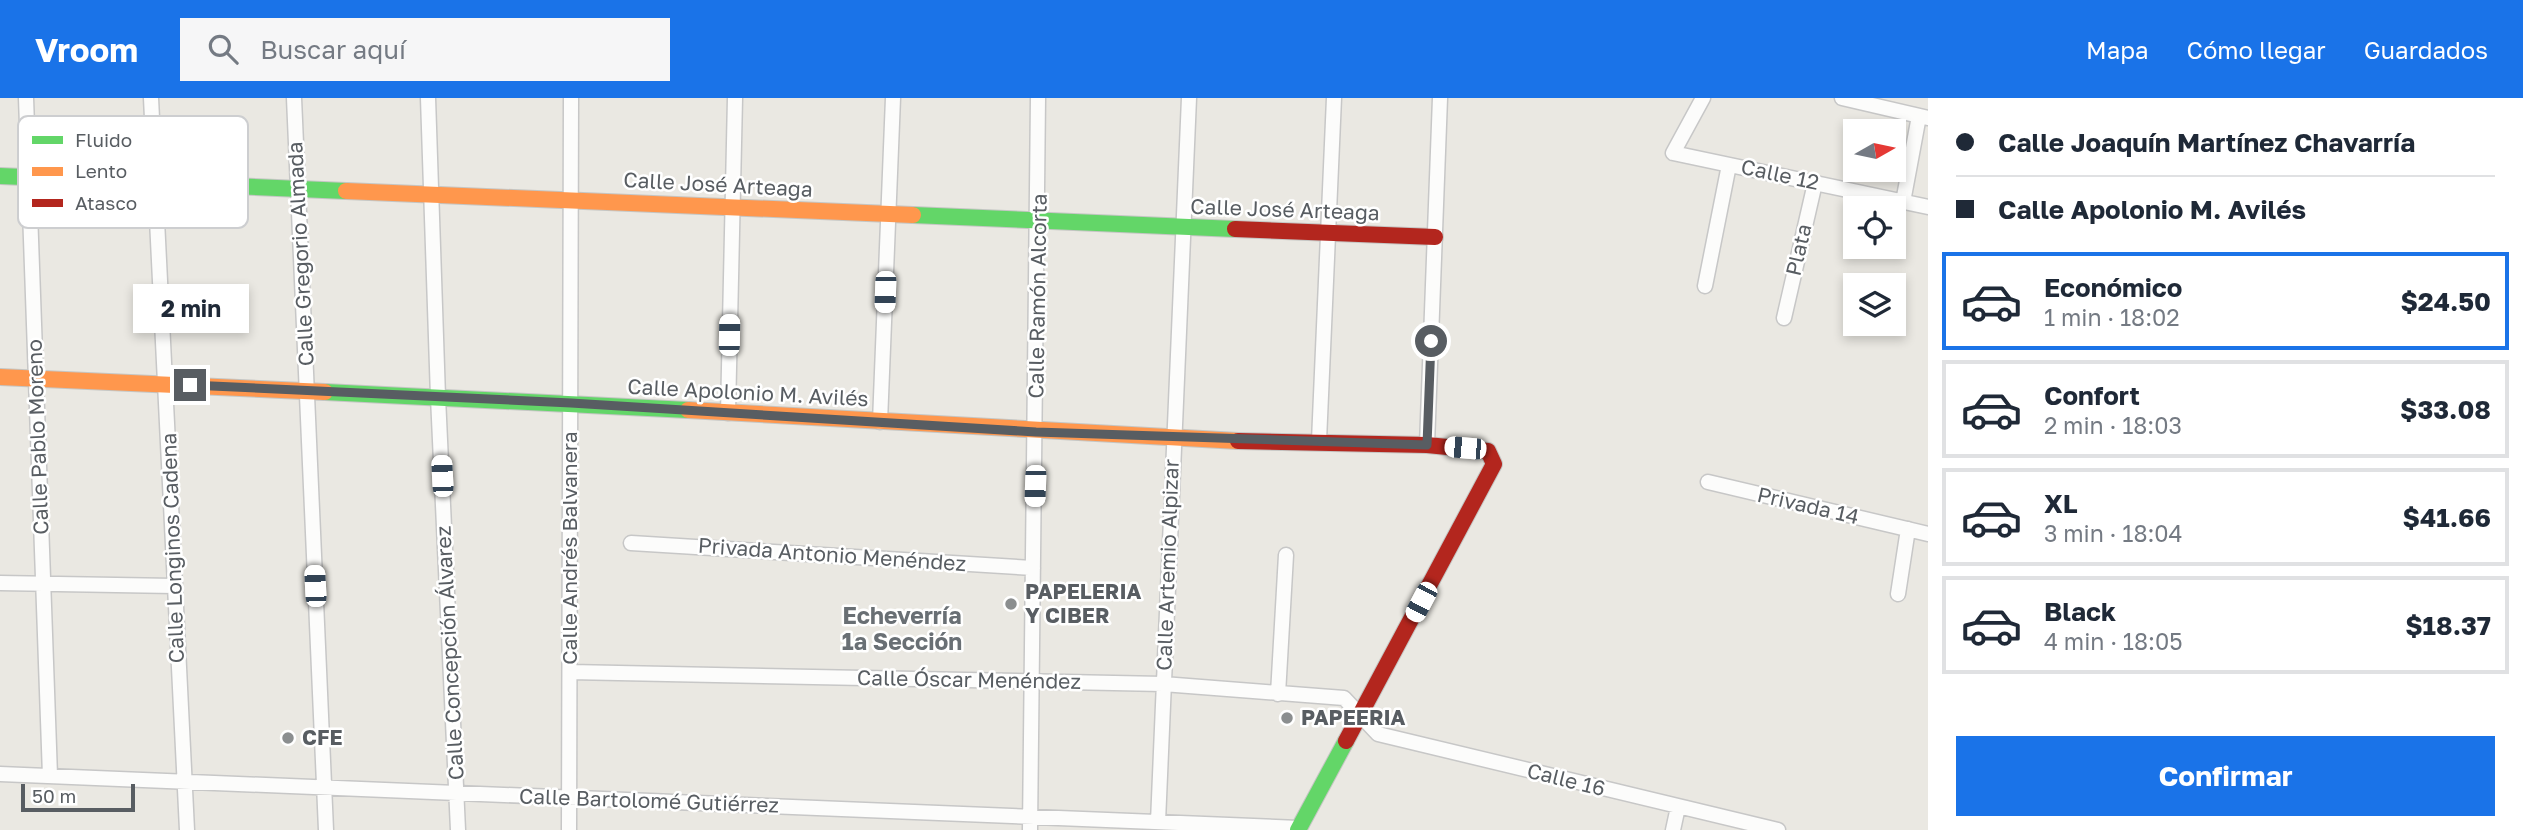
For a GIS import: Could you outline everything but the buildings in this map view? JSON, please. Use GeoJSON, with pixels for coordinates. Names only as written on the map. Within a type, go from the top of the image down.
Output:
{"type":"FeatureCollection","features":[{"type":"Feature","properties":{"kind":"street","name":"Calle Pablo Moreno"},"geometry":{"type":"LineString","coordinates":[[26,98],[27,116]]}},
{"type":"Feature","properties":{"kind":"street","name":"Calle Longinos Cadena"},"geometry":{"type":"LineString","coordinates":[[151,98],[152,116]]}},
{"type":"Feature","properties":{"kind":"street","name":"Calle Gregorio Almada"},"geometry":{"type":"LineString","coordinates":[[294,98],[326,830]]}},
{"type":"Feature","properties":{"kind":"street","name":"Calle Concepción Álvarez"},"geometry":{"type":"LineString","coordinates":[[428,98],[438,397],[458,830]]}},
{"type":"Feature","properties":{"kind":"street","name":"Calle Andrés Balvanera"},"geometry":{"type":"LineString","coordinates":[[569,830],[571,98]]}},
{"type":"Feature","properties":{"kind":"street"},"geometry":{"type":"LineString","coordinates":[[727,413],[736,98]]}},
{"type":"Feature","properties":{"kind":"street"},"geometry":{"type":"LineString","coordinates":[[880,422],[893,98]]}},
{"type":"Feature","properties":{"kind":"street","name":"Calle Ramón Alcorta"},"geometry":{"type":"LineString","coordinates":[[1030,824],[1039,221],[1038,98]]}},
{"type":"Feature","properties":{"kind":"street","name":"Calle Artemio Alpizar"},"geometry":{"type":"LineString","coordinates":[[1158,822],[1172,439],[1189,98]]}},
{"type":"Feature","properties":{"kind":"street"},"geometry":{"type":"LineString","coordinates":[[1319,441],[1334,98]]}},
{"type":"Feature","properties":{"kind":"street"},"geometry":{"type":"LineString","coordinates":[[1427,445],[1440,98]]}},
{"type":"Feature","properties":{"kind":"street","name":"Calle 12"},"geometry":{"type":"LineString","coordinates":[[1703,98],[1673,153],[1875,196]]}},
{"type":"Feature","properties":{"kind":"street"},"geometry":{"type":"LineString","coordinates":[[1842,98],[1887,103],[1923,117],[1904,196]]}},
{"type":"Feature","properties":{"kind":"street"},"geometry":{"type":"LineString","coordinates":[[1705,286],[1729,165]]}},
{"type":"Feature","properties":{"kind":"street","name":"Calle José Arteaga"},"geometry":{"type":"LineString","coordinates":[[0,176],[18,177]]}},
{"type":"Feature","properties":{"kind":"street","name":"Plata"},"geometry":{"type":"LineString","coordinates":[[1784,318],[1815,183]]}},
{"type":"Feature","properties":{"kind":"street","name":"Calle José Arteaga"},"geometry":{"type":"LineString","coordinates":[[248,186],[1435,237]]}},
{"type":"Feature","properties":{"kind":"street","name":"Calle 12"},"geometry":{"type":"LineString","coordinates":[[1906,203],[1928,207]]}},
{"type":"Feature","properties":{"kind":"street","name":"Calle Pablo Moreno"},"geometry":{"type":"LineString","coordinates":[[31,228],[50,776]]}},
{"type":"Feature","properties":{"kind":"street","name":"Calle Longinos Cadena"},"geometry":{"type":"LineString","coordinates":[[159,228],[187,830]]}},
{"type":"Feature","properties":{"kind":"street","name":"Calle Apolonio M. Avilés"},"geometry":{"type":"LineString","coordinates":[[0,376],[571,403],[1172,439],[1319,441],[1484,449],[1492,455],[1494,464],[1361,715]]}},
{"type":"Feature","properties":{"kind":"street","name":"Privada 14"},"geometry":{"type":"LineString","coordinates":[[1708,482],[1928,534]]}},
{"type":"Feature","properties":{"kind":"street"},"geometry":{"type":"LineString","coordinates":[[1898,594],[1908,529]]}},
{"type":"Feature","properties":{"kind":"street","name":"Privada Antonio Menéndez"},"geometry":{"type":"LineString","coordinates":[[631,543],[1033,568]]}},
{"type":"Feature","properties":{"kind":"street"},"geometry":{"type":"LineString","coordinates":[[1278,694],[1286,555]]}},
{"type":"Feature","properties":{"kind":"street"},"geometry":{"type":"LineString","coordinates":[[0,583],[174,586]]}},
{"type":"Feature","properties":{"kind":"street","name":"Calle Óscar Menéndez"},"geometry":{"type":"LineString","coordinates":[[570,672],[1163,684],[1344,698],[1361,715]]}},
{"type":"Feature","properties":{"kind":"street"},"geometry":{"type":"LineString","coordinates":[[1298,829],[1361,715]]}},
{"type":"Feature","properties":{"kind":"street","name":"Calle 16"},"geometry":{"type":"LineString","coordinates":[[1361,715],[1378,734],[1778,830]]}},
{"type":"Feature","properties":{"kind":"street","name":"Calle Bartolomé Gutiérrez"},"geometry":{"type":"LineString","coordinates":[[0,774],[569,798],[1030,824],[1137,826],[1158,822],[1298,829]]}},
{"type":"Feature","properties":{"kind":"street"},"geometry":{"type":"LineString","coordinates":[[1673,830],[1678,807]]}},
{"type":"Feature","properties":{"kind":"traffic: fast"},"geometry":{"type":"LineString","coordinates":[[0,176],[18,177]]}},
{"type":"Feature","properties":{"kind":"traffic: fast"},"geometry":{"type":"LineString","coordinates":[[248,187],[346,191]]}},
{"type":"Feature","properties":{"kind":"traffic: fast"},"geometry":{"type":"LineString","coordinates":[[913,215],[1235,229]]}},
{"type":"Feature","properties":{"kind":"traffic: fast"},"geometry":{"type":"LineString","coordinates":[[325,392],[688,410]]}},
{"type":"Feature","properties":{"kind":"traffic: fast"},"geometry":{"type":"LineString","coordinates":[[1298,830],[1346,741]]}},
{"type":"Feature","properties":{"kind":"traffic: slow"},"geometry":{"type":"LineString","coordinates":[[346,191],[913,215]]}},
{"type":"Feature","properties":{"kind":"traffic: slow"},"geometry":{"type":"LineString","coordinates":[[0,377],[325,392]]}},
{"type":"Feature","properties":{"kind":"traffic: slow"},"geometry":{"type":"LineString","coordinates":[[688,410],[1238,441]]}},
{"type":"Feature","properties":{"kind":"traffic: jam"},"geometry":{"type":"LineString","coordinates":[[1235,229],[1435,237]]}},
{"type":"Feature","properties":{"kind":"traffic: jam"},"geometry":{"type":"LineString","coordinates":[[1238,441],[1427,445],[1488,451],[1494,464],[1346,741]]}},
{"type":"Feature","properties":{"kind":"place","name":"PAPELERIA Y CIBER"},"geometry":{"type":"Point","coordinates":[1011,604]}},
{"type":"Feature","properties":{"kind":"place","name":"PAPEERIA"},"geometry":{"type":"Point","coordinates":[1287,718]}},
{"type":"Feature","properties":{"kind":"place","name":"CFE"},"geometry":{"type":"Point","coordinates":[288,738]}},
{"type":"Feature","properties":{"kind":"district","name":"Echeverría 1a Sección"},"geometry":{"type":"Point","coordinates":[902,629]}},
{"type":"Feature","properties":{"kind":"route"},"geometry":{"type":"LineString","coordinates":[[190,385],[571,403],[1172,439],[1427,445],[1431,341]]}}]}
